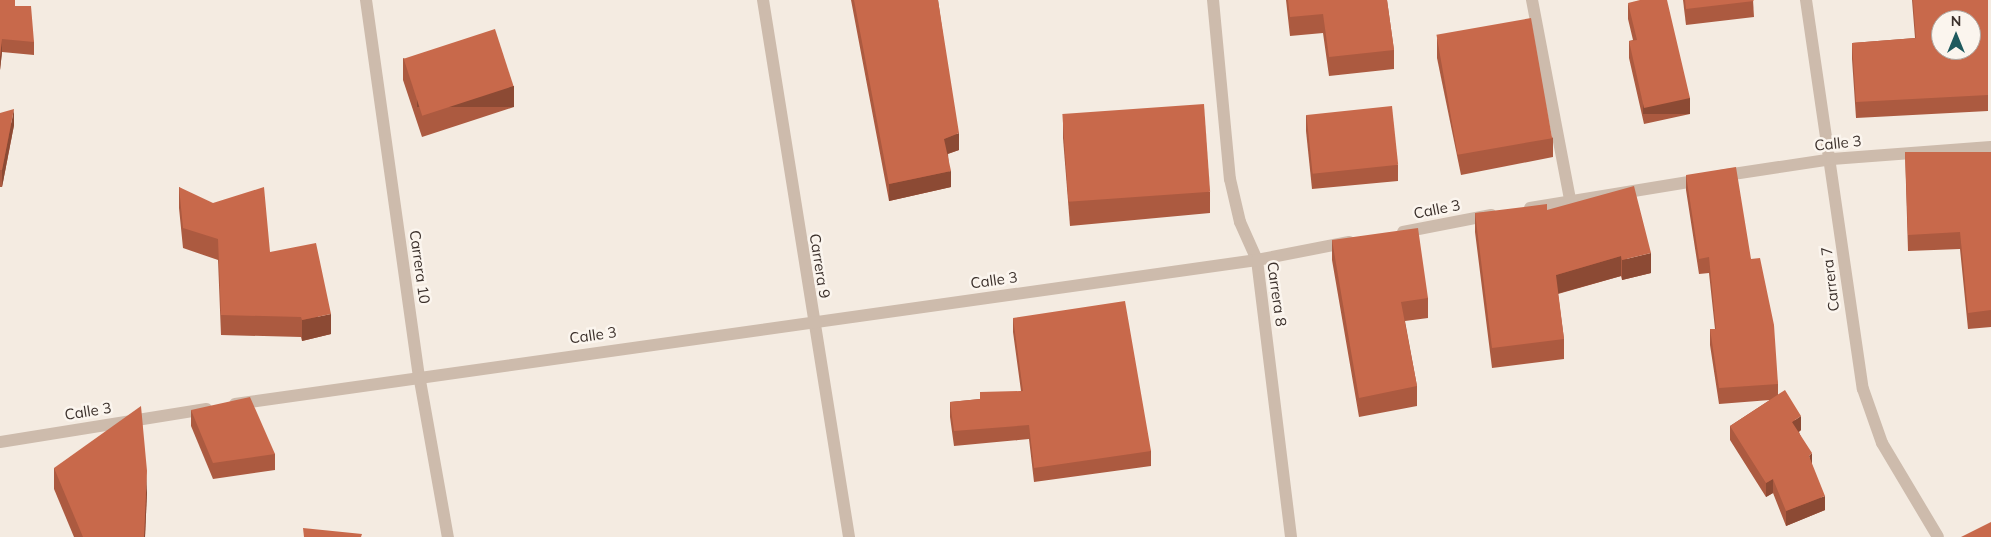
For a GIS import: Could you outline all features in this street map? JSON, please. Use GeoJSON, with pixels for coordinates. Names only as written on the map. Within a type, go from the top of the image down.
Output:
{"type":"FeatureCollection","features":[{"type":"Feature","properties":{"kind":"street","name":"Carrera 10"},"geometry":{"type":"LineString","coordinates":[[366,0],[419,375],[448,537]]}},
{"type":"Feature","properties":{"kind":"street","name":"Carrera 9"},"geometry":{"type":"LineString","coordinates":[[763,0],[812,321],[849,537]]}},
{"type":"Feature","properties":{"kind":"street","name":"Carrera 8"},"geometry":{"type":"LineString","coordinates":[[1213,0],[1230,179],[1240,222],[1257,260],[1291,537]]}},
{"type":"Feature","properties":{"kind":"street"},"geometry":{"type":"LineString","coordinates":[[1532,0],[1570,200]]}},
{"type":"Feature","properties":{"kind":"street","name":"Carrera 7"},"geometry":{"type":"LineString","coordinates":[[1806,0],[1832,159],[1863,389],[1882,443],[1938,537]]}},
{"type":"Feature","properties":{"kind":"street","name":"Calle 3"},"geometry":{"type":"LineString","coordinates":[[1384,236],[1570,200],[1832,159],[1991,147]]}},
{"type":"Feature","properties":{"kind":"street","name":"Calle 3"},"geometry":{"type":"LineString","coordinates":[[0,442],[419,375],[1257,260],[1365,239]]}},
{"type":"Feature","properties":{"kind":"building"},"geometry":{"type":"Polygon","coordinates":[[[0,0],[15,0],[15,6],[31,6],[34,42],[2,39],[0,57],[0,0]]]}},
{"type":"Feature","properties":{"kind":"building"},"geometry":{"type":"Polygon","coordinates":[[[854,0],[938,0],[959,133],[944,139],[951,171],[889,184],[854,0]]]}},
{"type":"Feature","properties":{"kind":"building"},"geometry":{"type":"Polygon","coordinates":[[[1288,0],[1387,0],[1394,50],[1329,57],[1323,14],[1290,17],[1288,0]]]}},
{"type":"Feature","properties":{"kind":"building"},"geometry":{"type":"Polygon","coordinates":[[[1640,0],[1667,0],[1690,98],[1644,108],[1629,41],[1637,40],[1628,3],[1640,0]]]}},
{"type":"Feature","properties":{"kind":"building"},"geometry":{"type":"Polygon","coordinates":[[[1685,0],[1753,0],[1754,1],[1686,9],[1685,0]]]}},
{"type":"Feature","properties":{"kind":"building"},"geometry":{"type":"Polygon","coordinates":[[[1913,0],[1988,0],[1988,95],[1856,102],[1852,43],[1916,38],[1913,0]]]}},
{"type":"Feature","properties":{"kind":"building"},"geometry":{"type":"Polygon","coordinates":[[[1531,18],[1552,138],[1458,155],[1436,35],[1531,18]]]}},
{"type":"Feature","properties":{"kind":"building"},"geometry":{"type":"Polygon","coordinates":[[[495,29],[514,86],[422,116],[404,59],[495,29]]]}},
{"type":"Feature","properties":{"kind":"building"},"geometry":{"type":"Polygon","coordinates":[[[1204,104],[1210,192],[1068,202],[1062,114],[1204,104]]]}},
{"type":"Feature","properties":{"kind":"building"},"geometry":{"type":"Polygon","coordinates":[[[1392,106],[1398,165],[1313,174],[1306,115],[1392,106]]]}},
{"type":"Feature","properties":{"kind":"building"},"geometry":{"type":"Polygon","coordinates":[[[14,109],[2,170],[0,170],[0,113],[14,109]]]}},
{"type":"Feature","properties":{"kind":"building"},"geometry":{"type":"Polygon","coordinates":[[[1905,152],[1991,152],[1991,310],[1968,313],[1960,232],[1908,235],[1905,152]]]}},
{"type":"Feature","properties":{"kind":"building"},"geometry":{"type":"Polygon","coordinates":[[[1736,167],[1751,259],[1760,258],[1774,325],[1778,384],[1719,388],[1710,329],[1716,329],[1709,257],[1699,259],[1686,175],[1736,167]]]}},
{"type":"Feature","properties":{"kind":"building"},"geometry":{"type":"Polygon","coordinates":[[[1634,186],[1651,253],[1622,260],[1621,256],[1556,275],[1564,339],[1492,348],[1475,213],[1547,204],[1547,210],[1634,186]]]}},
{"type":"Feature","properties":{"kind":"building"},"geometry":{"type":"Polygon","coordinates":[[[179,187],[213,203],[264,187],[270,252],[316,243],[331,314],[302,320],[301,317],[221,315],[218,239],[183,228],[179,187]]]}},
{"type":"Feature","properties":{"kind":"building"},"geometry":{"type":"Polygon","coordinates":[[[1418,228],[1428,298],[1401,302],[1417,386],[1359,398],[1332,240],[1418,228]]]}},
{"type":"Feature","properties":{"kind":"building"},"geometry":{"type":"Polygon","coordinates":[[[1125,301],[1151,451],[1034,468],[1029,425],[954,431],[950,402],[980,399],[980,392],[1023,391],[1013,318],[1125,301]]]}},
{"type":"Feature","properties":{"kind":"building"},"geometry":{"type":"Polygon","coordinates":[[[1785,390],[1801,416],[1792,422],[1812,453],[1809,456],[1825,496],[1786,511],[1773,479],[1766,483],[1730,426],[1785,390]]]}},
{"type":"Feature","properties":{"kind":"building"},"geometry":{"type":"Polygon","coordinates":[[[250,397],[275,454],[213,463],[191,410],[250,397]]]}},
{"type":"Feature","properties":{"kind":"building"},"geometry":{"type":"Polygon","coordinates":[[[141,406],[147,471],[144,537],[83,537],[54,468],[141,406]]]}},
{"type":"Feature","properties":{"kind":"building"},"geometry":{"type":"Polygon","coordinates":[[[1991,522],[1991,537],[1961,537],[1991,522]]]}},
{"type":"Feature","properties":{"kind":"building"},"geometry":{"type":"Polygon","coordinates":[[[303,528],[362,534],[361,537],[304,537],[303,528]]]}}]}
